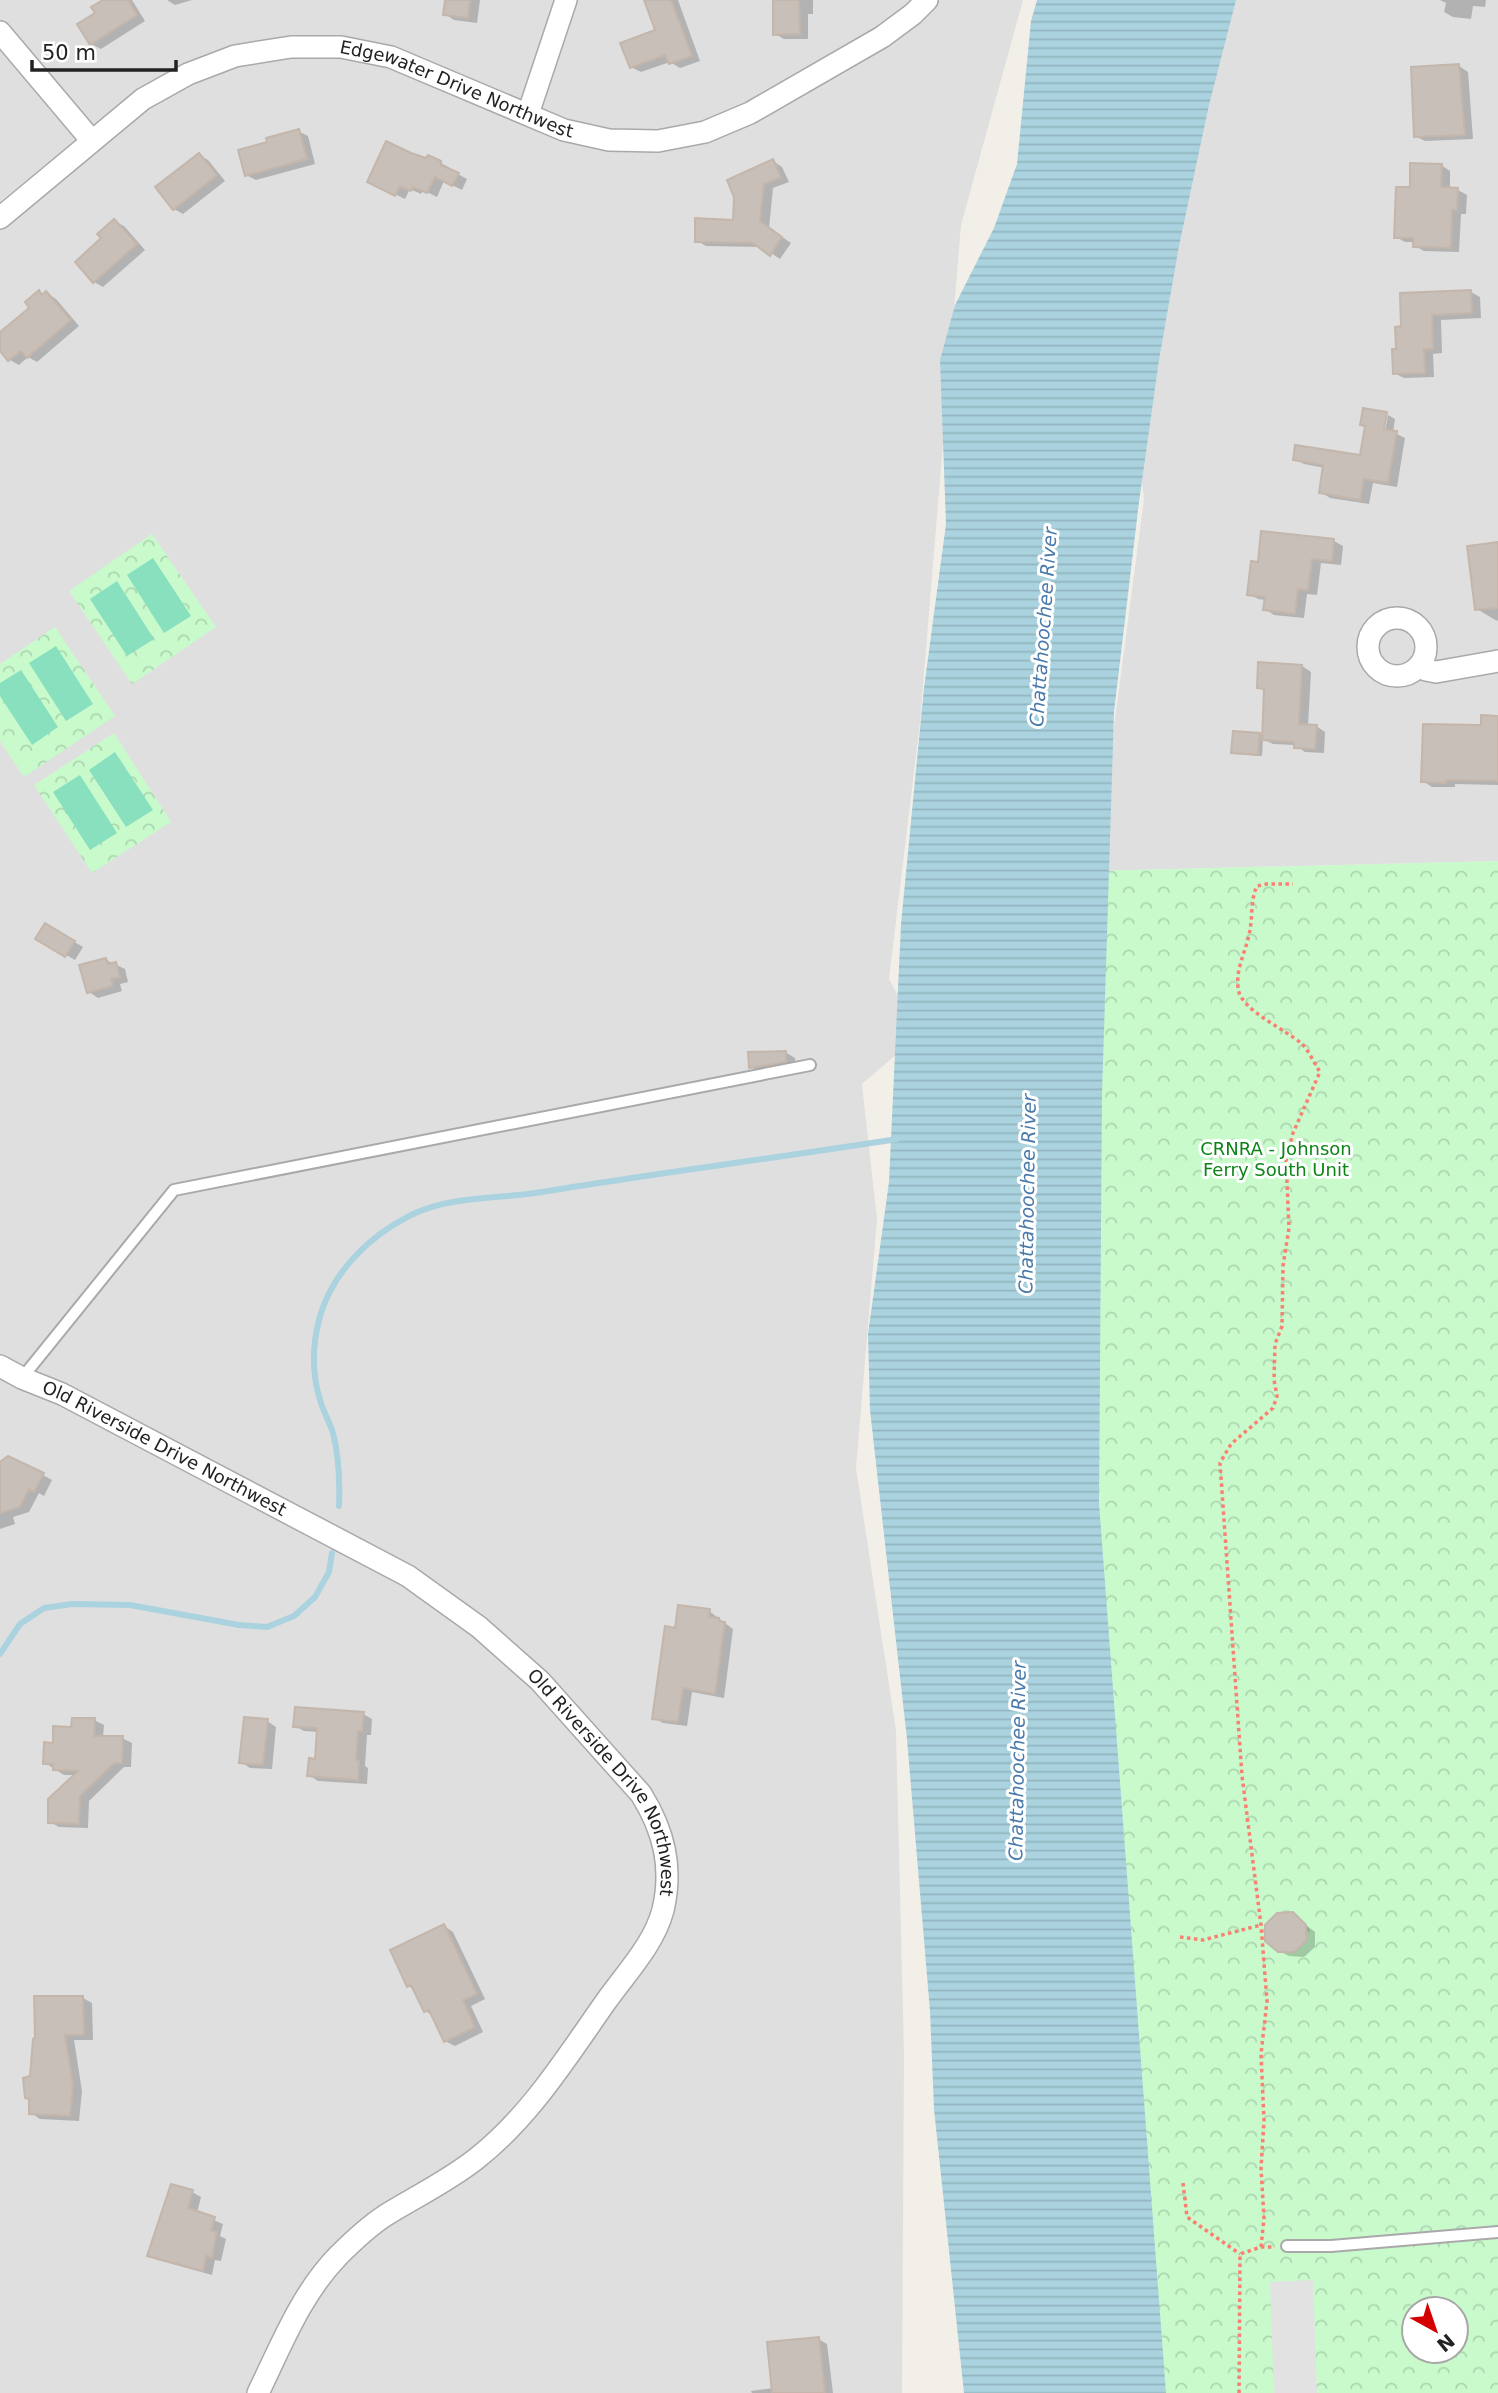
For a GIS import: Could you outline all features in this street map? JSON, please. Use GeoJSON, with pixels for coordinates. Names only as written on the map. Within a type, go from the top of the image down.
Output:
{"type":"FeatureCollection","features":[{"type":"Feature","properties":{"kind":"street"},"geometry":{"type":"LineString","coordinates":[[528,114],[566,0]]}},
{"type":"Feature","properties":{"kind":"street","name":"Edgewater Drive Northwest"},"geometry":{"type":"LineString","coordinates":[[0,218],[143,99],[187,74],[235,56],[290,47],[341,47],[391,57],[564,130],[609,140],[658,141],[705,132],[750,113],[882,37],[927,0]]}},
{"type":"Feature","properties":{"kind":"street"},"geometry":{"type":"LineString","coordinates":[[0,32],[92,141]]}},
{"type":"Feature","properties":{"kind":"street"},"geometry":{"type":"LineString","coordinates":[[1420,666],[1436,672],[1498,661]]}},
{"type":"Feature","properties":{"kind":"street","name":"Old Riverside Drive Northwest"},"geometry":{"type":"LineString","coordinates":[[0,1366],[62,1394],[408,1576],[480,1627],[540,1681],[641,1794],[662,1835],[668,1878],[662,1912],[648,1943],[536,2100],[509,2130],[477,2158],[437,2186],[384,2216],[335,2259],[299,2308],[258,2393]]}},
{"type":"Feature","properties":{"kind":"lane"},"geometry":{"type":"LineString","coordinates":[[22,1378],[174,1190],[810,1065]]}},
{"type":"Feature","properties":{"kind":"lane"},"geometry":{"type":"LineString","coordinates":[[1287,2246],[1331,2246],[1498,2232]]}},
{"type":"Feature","properties":{"kind":"path"},"geometry":{"type":"LineString","coordinates":[[1261,2247],[1264,2218],[1261,2168],[1264,2121],[1261,2054],[1266,2001],[1261,1925],[1242,1776],[1220,1463],[1231,1444],[1273,1408],[1277,1396],[1274,1380],[1275,1344],[1282,1326],[1283,1266],[1289,1228],[1286,1160],[1293,1133],[1320,1072],[1303,1045],[1241,1000],[1238,987],[1239,962],[1253,919],[1254,893],[1257,887],[1266,884],[1293,884]]}},
{"type":"Feature","properties":{"kind":"path"},"geometry":{"type":"LineString","coordinates":[[1180,1937],[1203,1940],[1261,1925]]}},
{"type":"Feature","properties":{"kind":"path"},"geometry":{"type":"LineString","coordinates":[[1183,2183],[1187,2217],[1240,2255]]}},
{"type":"Feature","properties":{"kind":"path"},"geometry":{"type":"LineString","coordinates":[[1240,2255],[1261,2247],[1287,2246]]}},
{"type":"Feature","properties":{"kind":"path"},"geometry":{"type":"LineString","coordinates":[[1239,2393],[1240,2255]]}},
{"type":"Feature","properties":{"kind":"shaded area"},"geometry":{"type":"Polygon","coordinates":[[[0,0],[1023,0],[961,225],[920,722],[889,979],[919,1035],[862,1084],[877,1219],[856,1468],[896,1731],[904,2054],[902,2393],[0,2393],[0,0]]]}},
{"type":"Feature","properties":{"kind":"shaded area"},"geometry":{"type":"Polygon","coordinates":[[[1223,0],[1498,0],[1498,861],[1095,871],[1144,499],[1128,364],[1223,0]]]}},
{"type":"Feature","properties":{"kind":"shaded area"},"geometry":{"type":"Polygon","coordinates":[[[1313,2280],[1317,2393],[1274,2393],[1270,2282],[1313,2280]]]}},
{"type":"Feature","properties":{"kind":"green space"},"geometry":{"type":"Polygon","coordinates":[[[152,534],[216,627],[132,684],[69,591],[152,534]]]}},
{"type":"Feature","properties":{"kind":"green space"},"geometry":{"type":"Polygon","coordinates":[[[153,558],[191,616],[164,633],[127,575],[153,558]]]}},
{"type":"Feature","properties":{"kind":"green space"},"geometry":{"type":"Polygon","coordinates":[[[117,581],[154,639],[127,656],[90,599],[117,581]]]}},
{"type":"Feature","properties":{"kind":"green space"},"geometry":{"type":"Polygon","coordinates":[[[55,627],[115,716],[24,777],[0,741],[0,664],[55,627]]]}},
{"type":"Feature","properties":{"kind":"green space"},"geometry":{"type":"Polygon","coordinates":[[[56,646],[93,704],[66,721],[29,663],[56,646]]]}},
{"type":"Feature","properties":{"kind":"green space"},"geometry":{"type":"Polygon","coordinates":[[[21,670],[58,727],[32,745],[0,696],[0,683],[21,670]]]}},
{"type":"Feature","properties":{"kind":"green space"},"geometry":{"type":"Polygon","coordinates":[[[114,733],[171,822],[92,873],[34,785],[114,733]]]}},
{"type":"Feature","properties":{"kind":"green space"},"geometry":{"type":"Polygon","coordinates":[[[115,752],[153,810],[126,827],[89,770],[115,752]]]}},
{"type":"Feature","properties":{"kind":"green space"},"geometry":{"type":"Polygon","coordinates":[[[80,775],[117,833],[90,850],[53,792],[80,775]]]}},
{"type":"Feature","properties":{"kind":"green space","name":"CRNRA - Johnson Ferry South Unit"},"geometry":{"type":"Polygon","coordinates":[[[1498,861],[1498,2393],[1124,2393],[1095,2025],[1095,871],[1498,861]]]}},
{"type":"Feature","properties":{"kind":"water","name":"Chattahoochee River"},"geometry":{"type":"Polygon","coordinates":[[[1037,0],[1236,0],[1209,105],[1179,246],[1159,360],[1139,502],[1114,712],[1102,1094],[1099,1503],[1166,2393],[964,2393],[934,2109],[930,2011],[907,1739],[870,1410],[868,1334],[889,1182],[901,924],[924,688],[946,524],[940,360],[955,305],[994,228],[1017,164],[1031,21],[1037,0]]]}},
{"type":"Feature","properties":{"kind":"building"},"geometry":{"type":"Polygon","coordinates":[[[103,0],[128,0],[137,15],[90,45],[77,24],[95,13],[91,7],[103,0]]]}},
{"type":"Feature","properties":{"kind":"building"},"geometry":{"type":"Polygon","coordinates":[[[445,0],[470,0],[468,18],[443,15],[445,0]]]}},
{"type":"Feature","properties":{"kind":"building"},"geometry":{"type":"Polygon","coordinates":[[[644,0],[671,0],[692,56],[669,64],[665,55],[630,68],[620,43],[655,30],[644,0]]]}},
{"type":"Feature","properties":{"kind":"building"},"geometry":{"type":"Polygon","coordinates":[[[773,0],[799,0],[800,34],[773,35],[773,0]]]}},
{"type":"Feature","properties":{"kind":"building"},"geometry":{"type":"Polygon","coordinates":[[[1459,64],[1465,135],[1414,137],[1411,67],[1459,64]]]}},
{"type":"Feature","properties":{"kind":"building"},"geometry":{"type":"Polygon","coordinates":[[[299,129],[307,159],[245,176],[238,150],[267,142],[266,138],[299,129]]]}},
{"type":"Feature","properties":{"kind":"building"},"geometry":{"type":"Polygon","coordinates":[[[386,141],[426,158],[428,155],[441,161],[441,165],[459,173],[452,186],[435,177],[427,193],[413,187],[411,191],[400,186],[395,196],[367,182],[386,141]]]}},
{"type":"Feature","properties":{"kind":"building"},"geometry":{"type":"Polygon","coordinates":[[[199,153],[217,175],[173,210],[155,187],[199,153]]]}},
{"type":"Feature","properties":{"kind":"building"},"geometry":{"type":"Polygon","coordinates":[[[773,159],[781,177],[764,184],[760,221],[782,237],[770,256],[753,243],[695,242],[695,218],[733,220],[734,197],[727,180],[773,159]]]}},
{"type":"Feature","properties":{"kind":"building"},"geometry":{"type":"Polygon","coordinates":[[[1410,163],[1442,164],[1441,187],[1458,188],[1457,210],[1452,210],[1451,248],[1413,247],[1413,238],[1394,238],[1396,187],[1410,187],[1410,163]]]}},
{"type":"Feature","properties":{"kind":"building"},"geometry":{"type":"Polygon","coordinates":[[[114,219],[137,244],[93,283],[75,262],[101,238],[97,234],[114,219]]]}},
{"type":"Feature","properties":{"kind":"building"},"geometry":{"type":"Polygon","coordinates":[[[39,290],[42,295],[46,291],[71,320],[27,358],[21,351],[8,361],[0,351],[0,332],[29,308],[25,302],[39,290]]]}},
{"type":"Feature","properties":{"kind":"building"},"geometry":{"type":"Polygon","coordinates":[[[1471,290],[1472,313],[1432,315],[1433,349],[1424,349],[1425,373],[1393,374],[1395,327],[1401,326],[1400,293],[1471,290]]]}},
{"type":"Feature","properties":{"kind":"building"},"geometry":{"type":"Polygon","coordinates":[[[1363,408],[1387,412],[1384,429],[1397,431],[1388,483],[1364,479],[1360,500],[1319,493],[1323,465],[1293,460],[1295,445],[1360,455],[1365,426],[1360,425],[1363,408]]]}},
{"type":"Feature","properties":{"kind":"building"},"geometry":{"type":"Polygon","coordinates":[[[1261,531],[1334,539],[1332,561],[1312,559],[1308,590],[1298,589],[1295,614],[1263,610],[1265,597],[1247,595],[1251,561],[1258,562],[1261,531]]]}},
{"type":"Feature","properties":{"kind":"building"},"geometry":{"type":"Polygon","coordinates":[[[1498,542],[1498,608],[1475,610],[1467,546],[1498,542]]]}},
{"type":"Feature","properties":{"kind":"building"},"geometry":{"type":"Polygon","coordinates":[[[1258,662],[1302,665],[1299,724],[1317,725],[1315,749],[1294,748],[1294,742],[1262,740],[1264,689],[1257,688],[1258,662]]]}},
{"type":"Feature","properties":{"kind":"building"},"geometry":{"type":"Polygon","coordinates":[[[1481,715],[1498,716],[1498,781],[1421,782],[1423,724],[1481,725],[1481,715]]]}},
{"type":"Feature","properties":{"kind":"building"},"geometry":{"type":"Polygon","coordinates":[[[1233,731],[1260,733],[1258,755],[1231,753],[1233,731]]]}},
{"type":"Feature","properties":{"kind":"building"},"geometry":{"type":"Polygon","coordinates":[[[45,923],[75,941],[65,957],[35,939],[45,923]]]}},
{"type":"Feature","properties":{"kind":"building"},"geometry":{"type":"Polygon","coordinates":[[[106,958],[108,964],[116,962],[120,977],[111,979],[113,986],[87,993],[79,965],[106,958]]]}},
{"type":"Feature","properties":{"kind":"building"},"geometry":{"type":"Polygon","coordinates":[[[786,1051],[786,1062],[749,1068],[748,1052],[786,1051]]]}},
{"type":"Feature","properties":{"kind":"building"},"geometry":{"type":"Polygon","coordinates":[[[8,1456],[44,1473],[34,1492],[29,1489],[20,1507],[0,1513],[0,1462],[8,1456]]]}},
{"type":"Feature","properties":{"kind":"building"},"geometry":{"type":"Polygon","coordinates":[[[678,1605],[710,1609],[709,1617],[725,1622],[715,1694],[683,1688],[678,1722],[652,1719],[665,1626],[675,1628],[678,1605]]]}},
{"type":"Feature","properties":{"kind":"building"},"geometry":{"type":"Polygon","coordinates":[[[295,1707],[364,1712],[362,1731],[358,1731],[358,1780],[307,1776],[309,1758],[315,1759],[317,1728],[293,1727],[295,1707]]]}},
{"type":"Feature","properties":{"kind":"building"},"geometry":{"type":"Polygon","coordinates":[[[244,1717],[268,1719],[263,1765],[239,1763],[244,1717]]]}},
{"type":"Feature","properties":{"kind":"building"},"geometry":{"type":"Polygon","coordinates":[[[72,1718],[95,1718],[94,1736],[123,1736],[122,1763],[114,1763],[80,1796],[79,1824],[48,1823],[48,1799],[78,1771],[53,1770],[53,1764],[43,1764],[44,1742],[53,1743],[53,1726],[71,1727],[72,1718]]]}},
{"type":"Feature","properties":{"kind":"building"},"geometry":{"type":"Polygon","coordinates":[[[1293,1912],[1306,1925],[1306,1941],[1294,1952],[1278,1952],[1265,1941],[1265,1925],[1277,1913],[1293,1912]]]}},
{"type":"Feature","properties":{"kind":"building"},"geometry":{"type":"Polygon","coordinates":[[[444,1924],[477,1994],[463,2000],[475,2027],[444,2042],[429,2010],[424,2012],[411,1985],[407,1987],[390,1950],[444,1924]]]}},
{"type":"Feature","properties":{"kind":"building"},"geometry":{"type":"Polygon","coordinates":[[[34,1996],[83,1996],[84,2035],[65,2035],[73,2085],[70,2116],[29,2114],[29,2099],[25,2098],[23,2078],[30,2076],[35,2037],[34,1996]]]}},
{"type":"Feature","properties":{"kind":"building"},"geometry":{"type":"Polygon","coordinates":[[[171,2184],[193,2190],[188,2208],[215,2217],[211,2230],[217,2232],[212,2257],[206,2256],[203,2271],[147,2256],[171,2184]]]}},
{"type":"Feature","properties":{"kind":"building"},"geometry":{"type":"Polygon","coordinates":[[[819,2337],[825,2393],[772,2393],[767,2342],[819,2337]]]}},
{"type":"Feature","properties":{"kind":"waterway"},"geometry":{"type":"LineString","coordinates":[[339,1506],[339,1469],[335,1442],[318,1393],[315,1372],[317,1330],[325,1303],[342,1272],[367,1245],[395,1224],[426,1209],[456,1201],[535,1193],[897,1139]]}},
{"type":"Feature","properties":{"kind":"waterway"},"geometry":{"type":"LineString","coordinates":[[0,1654],[20,1624],[44,1608],[72,1604],[130,1605],[239,1625],[267,1627],[294,1616],[315,1597],[329,1572],[332,1553]]}}]}
